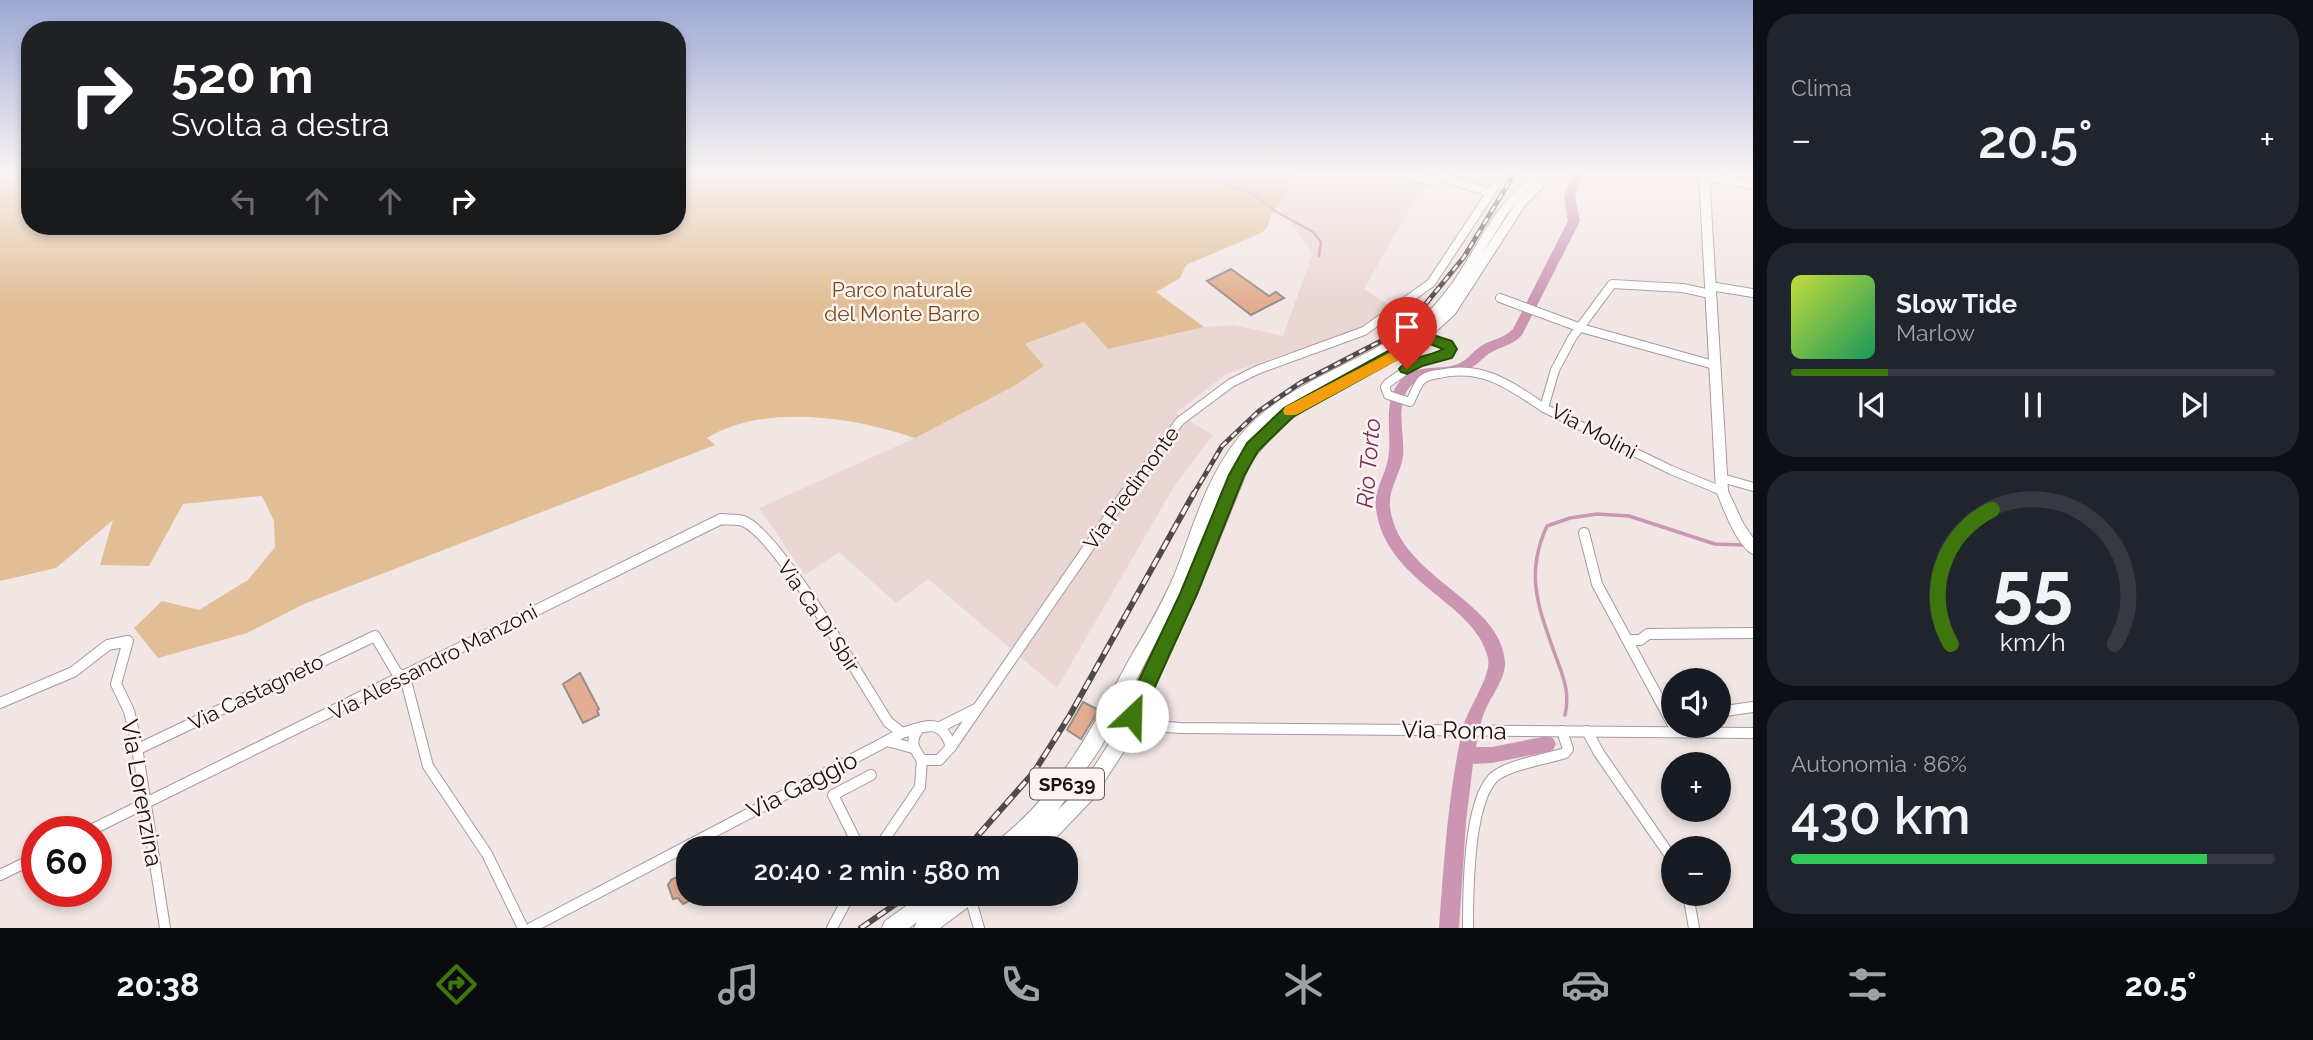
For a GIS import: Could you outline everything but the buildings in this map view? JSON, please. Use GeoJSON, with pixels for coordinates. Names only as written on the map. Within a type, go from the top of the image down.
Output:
{"type":"FeatureCollection","features":[{"type":"Feature","properties":{"kind":"main road","name":"SP639"},"geometry":{"type":"LineString","coordinates":[[1021,836],[1064,789],[1114,706],[1175,590],[1228,462],[1244,439],[1260,421],[1286,402],[1381,352],[1424,323],[1448,299],[1501,217]]}},
{"type":"Feature","properties":{"kind":"main road","name":"SP639"},"geometry":{"type":"LineString","coordinates":[[1045,836],[1087,793],[1129,723],[1189,594],[1237,475],[1252,447],[1289,412],[1406,347],[1450,313],[1512,217]]}},
{"type":"Feature","properties":{"kind":"main road"},"geometry":{"type":"LineString","coordinates":[[1706,217],[1722,484],[1738,526],[1753,550]]}},
{"type":"Feature","properties":{"kind":"main road"},"geometry":{"type":"LineString","coordinates":[[1447,344],[1439,329],[1450,313]]}},
{"type":"Feature","properties":{"kind":"main road"},"geometry":{"type":"LineString","coordinates":[[1406,347],[1430,339],[1447,344]]}},
{"type":"Feature","properties":{"kind":"main road"},"geometry":{"type":"LineString","coordinates":[[1114,706],[1129,723]]}},
{"type":"Feature","properties":{"kind":"main road"},"geometry":{"type":"LineString","coordinates":[[892,928],[923,906]]}},
{"type":"Feature","properties":{"kind":"main road"},"geometry":{"type":"LineString","coordinates":[[924,928],[953,906]]}},
{"type":"Feature","properties":{"kind":"street","name":"Via Piedimonte"},"geometry":{"type":"LineString","coordinates":[[951,747],[1096,533],[1180,421],[1231,383],[1292,356],[1364,331],[1418,294],[1431,283],[1475,217]]}},
{"type":"Feature","properties":{"kind":"street","name":"Via Molini"},"geometry":{"type":"LineString","coordinates":[[1710,290],[1612,284],[1572,338],[1555,370],[1544,408],[1671,470],[1722,484]]}},
{"type":"Feature","properties":{"kind":"street"},"geometry":{"type":"LineString","coordinates":[[1710,290],[1753,293]]}},
{"type":"Feature","properties":{"kind":"street"},"geometry":{"type":"LineString","coordinates":[[1500,298],[1581,328],[1714,365]]}},
{"type":"Feature","properties":{"kind":"street"},"geometry":{"type":"LineString","coordinates":[[1447,344],[1450,353],[1418,362],[1388,383],[1385,387],[1392,398],[1404,402],[1412,400],[1420,382],[1426,377],[1471,370],[1500,378],[1544,408]]}},
{"type":"Feature","properties":{"kind":"street"},"geometry":{"type":"LineString","coordinates":[[1722,484],[1753,487]]}},
{"type":"Feature","properties":{"kind":"street","name":"Via Alessandro Manzoni"},"geometry":{"type":"LineString","coordinates":[[112,820],[721,519]]}},
{"type":"Feature","properties":{"kind":"street","name":"Via Ca Di Sbir"},"geometry":{"type":"LineString","coordinates":[[721,519],[743,521],[761,533],[795,576],[888,722],[902,733]]}},
{"type":"Feature","properties":{"kind":"street"},"geometry":{"type":"LineString","coordinates":[[1584,533],[1597,584],[1661,702]]}},
{"type":"Feature","properties":{"kind":"street"},"geometry":{"type":"LineString","coordinates":[[1628,640],[1640,640],[1647,634],[1753,633]]}},
{"type":"Feature","properties":{"kind":"street","name":"Via Castagneto"},"geometry":{"type":"LineString","coordinates":[[138,749],[375,636],[397,673],[405,677]]}},
{"type":"Feature","properties":{"kind":"street","name":"Via Lorenzina"},"geometry":{"type":"LineString","coordinates":[[0,704],[83,667],[110,642],[119,639],[128,641],[116,684],[129,711],[138,749],[165,928]]}},
{"type":"Feature","properties":{"kind":"street"},"geometry":{"type":"LineString","coordinates":[[405,677],[428,766],[487,854],[523,928]]}},
{"type":"Feature","properties":{"kind":"street"},"geometry":{"type":"LineString","coordinates":[[1731,710],[1753,707]]}},
{"type":"Feature","properties":{"kind":"street","name":"Via Piedimonte"},"geometry":{"type":"LineString","coordinates":[[940,727],[977,708]]}},
{"type":"Feature","properties":{"kind":"street","name":"Via Roma"},"geometry":{"type":"LineString","coordinates":[[1129,723],[1144,731],[1155,726]]}},
{"type":"Feature","properties":{"kind":"street","name":"Via Roma"},"geometry":{"type":"LineString","coordinates":[[1129,723],[1155,726],[1493,731],[1587,731],[1661,725]]}},
{"type":"Feature","properties":{"kind":"street"},"geometry":{"type":"LineString","coordinates":[[887,836],[920,787],[922,760],[912,742],[918,730],[926,726],[940,727],[947,733],[951,747],[938,761],[922,760]]}},
{"type":"Feature","properties":{"kind":"street","name":"Via Gaggio"},"geometry":{"type":"LineString","coordinates":[[531,928],[902,733],[918,730]]}},
{"type":"Feature","properties":{"kind":"street"},"geometry":{"type":"LineString","coordinates":[[1468,928],[1474,838],[1488,786],[1499,774],[1565,753],[1568,749],[1562,731]]}},
{"type":"Feature","properties":{"kind":"street"},"geometry":{"type":"LineString","coordinates":[[1587,731],[1599,753],[1661,843]]}},
{"type":"Feature","properties":{"kind":"street","name":"Via Roma"},"geometry":{"type":"LineString","coordinates":[[1731,731],[1753,733]]}},
{"type":"Feature","properties":{"kind":"street"},"geometry":{"type":"LineString","coordinates":[[887,741],[913,748]]}},
{"type":"Feature","properties":{"kind":"street"},"geometry":{"type":"LineString","coordinates":[[854,836],[833,795],[871,775]]}},
{"type":"Feature","properties":{"kind":"street"},"geometry":{"type":"LineString","coordinates":[[0,875],[21,865]]}},
{"type":"Feature","properties":{"kind":"street"},"geometry":{"type":"LineString","coordinates":[[832,926],[843,906]]}},
{"type":"Feature","properties":{"kind":"street"},"geometry":{"type":"LineString","coordinates":[[973,906],[979,928]]}},
{"type":"Feature","properties":{"kind":"street"},"geometry":{"type":"LineString","coordinates":[[1690,906],[1694,928]]}},
{"type":"Feature","properties":{"kind":"shaded area"},"geometry":{"type":"Polygon","coordinates":[[[1286,217],[1405,217],[1364,289],[1389,305],[1359,329],[1226,374],[1176,413],[1213,435],[1175,485],[1057,688],[928,579],[896,603],[839,552],[805,575],[759,508],[915,438],[1014,386],[1044,366],[1024,345],[1084,322],[1108,349],[1204,327],[1234,325],[1283,336],[1313,253],[1286,217]]]}},
{"type":"Feature","properties":{"kind":"green space","name":"Parco naturale del Monte Barro"},"geometry":{"type":"Polygon","coordinates":[[[0,217],[21,217],[21,235],[686,235],[686,217],[1270,217],[1267,228],[1261,233],[1186,265],[1180,278],[1156,292],[1204,327],[1108,349],[1084,322],[1025,344],[1044,366],[1014,386],[915,438],[865,424],[810,417],[755,420],[730,427],[707,438],[715,445],[304,604],[247,633],[158,658],[134,628],[162,601],[199,610],[248,580],[275,547],[274,521],[262,496],[183,504],[149,566],[100,565],[113,520],[56,568],[0,581],[0,217]]]}},
{"type":"Feature","properties":{"kind":"green space"},"geometry":{"type":"Polygon","coordinates":[[[1508,217],[1459,294],[1435,321],[1416,337],[1374,362],[1349,374],[1390,352],[1434,320],[1456,297],[1508,217]]]}},
{"type":"Feature","properties":{"kind":"green space"},"geometry":{"type":"Polygon","coordinates":[[[1295,403],[1269,423],[1253,440],[1240,459],[1223,494],[1233,468],[1248,443],[1281,411],[1295,403]]]}},
{"type":"Feature","properties":{"kind":"green space"},"geometry":{"type":"Polygon","coordinates":[[[1216,511],[1196,566],[1173,617],[1128,706],[1124,705],[1184,589],[1216,511]]]}},
{"type":"Feature","properties":{"kind":"waterway"},"geometry":{"type":"LineString","coordinates":[[1286,217],[1313,232],[1321,242],[1319,256]]}},
{"type":"Feature","properties":{"kind":"waterway","name":"Rio Torto"},"geometry":{"type":"LineString","coordinates":[[1449,928],[1457,822],[1468,744],[1476,712],[1495,672],[1497,660],[1490,640],[1477,622],[1402,554],[1389,533],[1383,502],[1395,463],[1396,402],[1405,384],[1419,374],[1463,367],[1488,348],[1512,338],[1526,318],[1538,289],[1574,221],[1573,217]]}},
{"type":"Feature","properties":{"kind":"waterway"},"geometry":{"type":"LineString","coordinates":[[1565,715],[1565,686],[1536,592],[1536,560],[1547,526],[1570,518],[1597,514],[1629,516],[1715,544],[1743,545]]}},
{"type":"Feature","properties":{"kind":"waterway"},"geometry":{"type":"LineString","coordinates":[[1468,756],[1492,755],[1547,744]]}},
{"type":"Feature","properties":{"kind":"railway"},"geometry":{"type":"LineString","coordinates":[[1193,495],[1222,446],[1259,411],[1300,383],[1383,340],[1419,312],[1464,257],[1488,217]]}},
{"type":"Feature","properties":{"kind":"railway"},"geometry":{"type":"LineString","coordinates":[[977,836],[1034,772],[1070,715],[1194,493]]}},
{"type":"Feature","properties":{"kind":"railway"},"geometry":{"type":"LineString","coordinates":[[861,928],[893,906]]}},
{"type":"Feature","properties":{"kind":"slow traffic"},"geometry":{"type":"LineString","coordinates":[[1291,411],[1393,356]]}},
{"type":"Feature","properties":{"kind":"route"},"geometry":{"type":"LineString","coordinates":[[1132,716],[1189,594],[1237,475],[1252,447],[1289,412],[1389,359],[1406,347],[1430,339],[1447,344],[1450,349],[1447,355],[1418,362],[1407,369]]}}]}
